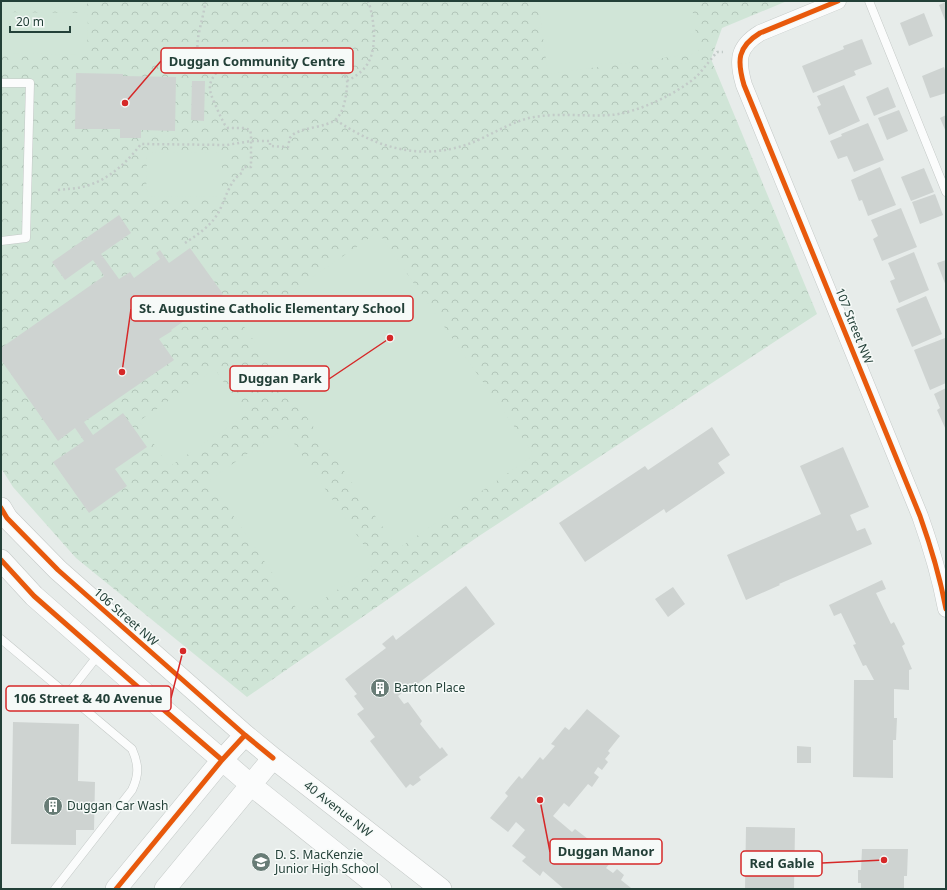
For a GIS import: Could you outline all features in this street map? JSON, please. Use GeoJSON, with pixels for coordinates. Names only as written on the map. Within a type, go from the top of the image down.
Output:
{"type":"FeatureCollection","features":[{"type":"Feature","properties":{"kind":"street"},"geometry":{"type":"LineString","coordinates":[[741,52],[751,39],[760,33],[838,1]]}},
{"type":"Feature","properties":{"kind":"street","name":"107 Street NW"},"geometry":{"type":"LineString","coordinates":[[741,52],[740,68],[744,85],[920,516],[933,553],[946,609]]}},
{"type":"Feature","properties":{"kind":"street","name":"106 Street NW"},"geometry":{"type":"LineString","coordinates":[[1,508],[7,518],[58,570],[273,758]]}},
{"type":"Feature","properties":{"kind":"street"},"geometry":{"type":"LineString","coordinates":[[1,560],[34,596],[222,760],[381,889]]}},
{"type":"Feature","properties":{"kind":"street"},"geometry":{"type":"LineString","coordinates":[[116,889],[222,760],[245,735]]}},
{"type":"Feature","properties":{"kind":"street"},"geometry":{"type":"LineString","coordinates":[[165,889],[273,758]]}},
{"type":"Feature","properties":{"kind":"street","name":"40 Avenue NW"},"geometry":{"type":"LineString","coordinates":[[273,758],[442,889]]}},
{"type":"Feature","properties":{"kind":"lane"},"geometry":{"type":"LineString","coordinates":[[869,1],[946,192]]}},
{"type":"Feature","properties":{"kind":"lane"},"geometry":{"type":"LineString","coordinates":[[1,83],[30,83],[26,238],[1,241]]}},
{"type":"Feature","properties":{"kind":"lane"},"geometry":{"type":"LineString","coordinates":[[1,640],[132,749],[136,758],[138,769],[136,781],[132,790],[54,889]]}},
{"type":"Feature","properties":{"kind":"lane"},"geometry":{"type":"LineString","coordinates":[[67,695],[100,654]]}},
{"type":"Feature","properties":{"kind":"path"},"geometry":{"type":"LineString","coordinates":[[58,190],[79,188],[98,182],[130,158],[141,144],[227,145],[251,141],[270,141],[270,146],[288,147],[290,138],[294,134],[309,128],[331,123],[336,120],[342,111],[348,81],[343,74],[321,60],[304,56],[280,54],[266,55],[252,58],[230,67],[220,69],[211,68],[203,62],[198,52],[197,42],[205,8],[205,1]]}},
{"type":"Feature","properties":{"kind":"path"},"geometry":{"type":"LineString","coordinates":[[348,81],[362,71],[368,64],[371,57],[374,41],[374,28],[368,1]]}},
{"type":"Feature","properties":{"kind":"path"},"geometry":{"type":"LineString","coordinates":[[336,120],[378,143],[410,151],[436,152],[453,149],[477,141],[512,124],[528,119],[554,115],[611,115],[630,111],[645,106],[684,86],[698,74],[718,52],[741,52]]}},
{"type":"Feature","properties":{"kind":"path"},"geometry":{"type":"LineString","coordinates":[[185,243],[210,223],[223,204],[230,187],[238,175],[242,173],[243,167],[250,167],[250,130],[244,128],[228,128],[224,125],[210,93],[211,81],[220,69]]}},
{"type":"Feature","properties":{"kind":"green space"},"geometry":{"type":"Polygon","coordinates":[[[1,1],[787,1],[722,28],[711,59],[817,314],[479,536],[247,697],[76,558],[13,487],[1,468],[1,1]]]}},
{"type":"Feature","properties":{"kind":"green space"},"geometry":{"type":"Polygon","coordinates":[[[2,1],[87,1],[87,8],[2,7],[2,1]]]}},
{"type":"Feature","properties":{"kind":"green space"},"geometry":{"type":"Polygon","coordinates":[[[538,1],[691,1],[699,53],[548,74],[538,1]]]}},
{"type":"Feature","properties":{"kind":"green space"},"geometry":{"type":"Polygon","coordinates":[[[2,12],[88,13],[87,55],[2,53],[2,12]]]}},
{"type":"Feature","properties":{"kind":"green space"},"geometry":{"type":"Polygon","coordinates":[[[147,152],[222,153],[222,197],[146,196],[147,152]]]}},
{"type":"Feature","properties":{"kind":"green space"},"geometry":{"type":"Polygon","coordinates":[[[378,232],[534,455],[398,549],[243,325],[378,232]]]}},
{"type":"Feature","properties":{"kind":"green space"},"geometry":{"type":"Polygon","coordinates":[[[215,369],[246,415],[169,467],[139,421],[215,369]]]}},
{"type":"Feature","properties":{"kind":"green space"},"geometry":{"type":"Polygon","coordinates":[[[284,429],[376,563],[301,615],[209,480],[284,429]]]}},
{"type":"Feature","properties":{"kind":"building"},"geometry":{"type":"Polygon","coordinates":[[[946,2],[946,23],[939,5],[946,2]]]}},
{"type":"Feature","properties":{"kind":"building"},"geometry":{"type":"Polygon","coordinates":[[[924,13],[933,36],[909,46],[900,23],[924,13]]]}},
{"type":"Feature","properties":{"kind":"building"},"geometry":{"type":"Polygon","coordinates":[[[862,39],[872,64],[854,71],[856,75],[813,93],[802,66],[844,49],[843,46],[862,39]]]}},
{"type":"Feature","properties":{"kind":"building"},"geometry":{"type":"Polygon","coordinates":[[[944,67],[946,73],[946,93],[930,98],[922,76],[944,67]]]}},
{"type":"Feature","properties":{"kind":"building"},"geometry":{"type":"Polygon","coordinates":[[[76,73],[176,77],[175,131],[141,130],[141,138],[120,138],[120,129],[75,129],[76,73]]]}},
{"type":"Feature","properties":{"kind":"building"},"geometry":{"type":"Polygon","coordinates":[[[192,81],[205,81],[204,121],[191,120],[192,81]]]}},
{"type":"Feature","properties":{"kind":"building"},"geometry":{"type":"Polygon","coordinates":[[[844,85],[860,121],[829,135],[817,107],[821,105],[817,96],[844,85]]]}},
{"type":"Feature","properties":{"kind":"building"},"geometry":{"type":"Polygon","coordinates":[[[888,87],[896,107],[874,116],[866,97],[888,87]]]}},
{"type":"Feature","properties":{"kind":"building"},"geometry":{"type":"Polygon","coordinates":[[[899,110],[908,131],[887,140],[878,118],[899,110]]]}},
{"type":"Feature","properties":{"kind":"building"},"geometry":{"type":"Polygon","coordinates":[[[946,115],[946,132],[940,118],[946,115]]]}},
{"type":"Feature","properties":{"kind":"building"},"geometry":{"type":"Polygon","coordinates":[[[868,123],[884,160],[854,172],[847,156],[838,159],[830,141],[842,136],[841,134],[868,123]]]}},
{"type":"Feature","properties":{"kind":"building"},"geometry":{"type":"Polygon","coordinates":[[[880,167],[896,205],[868,216],[862,200],[859,201],[851,180],[880,167]]]}},
{"type":"Feature","properties":{"kind":"building"},"geometry":{"type":"Polygon","coordinates":[[[924,168],[934,192],[911,201],[901,177],[924,168]]]}},
{"type":"Feature","properties":{"kind":"building"},"geometry":{"type":"Polygon","coordinates":[[[935,194],[943,215],[920,224],[912,202],[935,194]]]}},
{"type":"Feature","properties":{"kind":"building"},"geometry":{"type":"Polygon","coordinates":[[[901,208],[917,247],[882,261],[873,239],[878,236],[871,220],[901,208]]]}},
{"type":"Feature","properties":{"kind":"building"},"geometry":{"type":"Polygon","coordinates":[[[119,215],[131,233],[101,254],[119,279],[130,272],[134,278],[160,259],[156,253],[160,250],[169,263],[190,248],[223,294],[159,339],[174,360],[84,422],[93,435],[123,413],[147,447],[115,469],[127,486],[89,513],[53,462],[84,441],[75,428],[58,441],[1,360],[1,348],[104,276],[93,260],[65,280],[52,262],[119,215]]]}},
{"type":"Feature","properties":{"kind":"building"},"geometry":{"type":"Polygon","coordinates":[[[914,252],[929,290],[899,303],[890,281],[895,279],[888,263],[914,252]]]}},
{"type":"Feature","properties":{"kind":"building"},"geometry":{"type":"Polygon","coordinates":[[[946,260],[946,286],[937,263],[946,260]]]}},
{"type":"Feature","properties":{"kind":"building"},"geometry":{"type":"Polygon","coordinates":[[[926,296],[942,334],[912,347],[896,309],[926,296]]]}},
{"type":"Feature","properties":{"kind":"building"},"geometry":{"type":"Polygon","coordinates":[[[945,338],[946,383],[930,390],[914,350],[945,338]]]}},
{"type":"Feature","properties":{"kind":"building"},"geometry":{"type":"Polygon","coordinates":[[[946,388],[946,430],[937,410],[940,408],[934,394],[946,388]]]}},
{"type":"Feature","properties":{"kind":"building"},"geometry":{"type":"Polygon","coordinates":[[[712,427],[730,455],[718,463],[725,473],[666,513],[664,509],[585,562],[559,523],[645,466],[648,470],[712,427]]]}},
{"type":"Feature","properties":{"kind":"building"},"geometry":{"type":"Polygon","coordinates":[[[843,447],[869,507],[850,515],[857,531],[865,528],[872,544],[779,584],[780,585],[746,600],[727,555],[821,514],[800,466],[843,447]]]}},
{"type":"Feature","properties":{"kind":"building"},"geometry":{"type":"Polygon","coordinates":[[[882,580],[886,589],[876,593],[891,624],[894,622],[905,644],[902,646],[912,669],[909,670],[909,690],[894,689],[894,718],[897,718],[896,740],[893,740],[893,778],[853,777],[854,680],[874,680],[866,665],[863,666],[853,645],[856,644],[841,613],[834,616],[829,605],[882,580]]]}},
{"type":"Feature","properties":{"kind":"building","name":"Barton Place"},"geometry":{"type":"Polygon","coordinates":[[[466,586],[495,624],[411,689],[409,687],[398,696],[404,704],[408,702],[422,721],[420,724],[440,749],[442,747],[448,755],[419,777],[421,780],[413,786],[410,784],[406,788],[370,741],[375,737],[357,714],[364,709],[354,696],[357,694],[345,679],[386,648],[382,644],[393,635],[396,640],[466,586]]]}},
{"type":"Feature","properties":{"kind":"building"},"geometry":{"type":"Polygon","coordinates":[[[673,587],[685,604],[668,617],[655,599],[673,587]]]}},
{"type":"Feature","properties":{"kind":"building"},"geometry":{"type":"Polygon","coordinates":[[[587,709],[620,736],[608,751],[610,753],[605,759],[608,762],[602,770],[598,767],[594,773],[599,777],[592,787],[588,784],[569,807],[564,803],[553,816],[572,832],[575,829],[592,842],[589,846],[610,863],[606,868],[613,873],[617,869],[624,875],[621,880],[631,888],[630,889],[564,889],[543,871],[540,876],[522,861],[526,857],[512,846],[525,830],[516,822],[508,832],[490,818],[508,796],[505,793],[519,776],[522,779],[540,757],[543,760],[555,746],[551,744],[565,727],[569,730],[587,709]]]}},
{"type":"Feature","properties":{"kind":"building","name":"Duggan Car Wash"},"geometry":{"type":"Polygon","coordinates":[[[13,722],[79,724],[78,781],[95,782],[94,830],[76,830],[76,845],[11,844],[13,722]]]}},
{"type":"Feature","properties":{"kind":"building"},"geometry":{"type":"Polygon","coordinates":[[[797,746],[811,747],[811,763],[797,763],[797,746]]]}},
{"type":"Feature","properties":{"kind":"building"},"geometry":{"type":"Polygon","coordinates":[[[746,827],[795,828],[794,889],[745,889],[746,827]]]}},
{"type":"Feature","properties":{"kind":"building"},"geometry":{"type":"Polygon","coordinates":[[[862,849],[908,849],[907,876],[904,876],[904,889],[861,889],[861,883],[858,883],[858,870],[861,870],[862,849]]]}},
{"type":"Feature","properties":{"kind":"cycle path"},"geometry":{"type":"LineString","coordinates":[[838,1],[760,33],[752,38],[743,49],[740,69],[744,85],[920,516],[935,562],[946,609]]}},
{"type":"Feature","properties":{"kind":"cycle path"},"geometry":{"type":"LineString","coordinates":[[1,508],[7,518],[58,570],[273,758]]}},
{"type":"Feature","properties":{"kind":"cycle path"},"geometry":{"type":"LineString","coordinates":[[1,560],[34,596],[222,760]]}},
{"type":"Feature","properties":{"kind":"cycle path"},"geometry":{"type":"LineString","coordinates":[[116,889],[222,760],[245,735]]}},
{"type":"Feature","properties":{"kind":"place","name":"Duggan Community Centre"},"geometry":{"type":"Point","coordinates":[125,103]}},
{"type":"Feature","properties":{"kind":"place","name":"Duggan Park"},"geometry":{"type":"Point","coordinates":[390,338]}},
{"type":"Feature","properties":{"kind":"place","name":"St. Augustine Catholic Elementary School"},"geometry":{"type":"Point","coordinates":[122,372]}},
{"type":"Feature","properties":{"kind":"place","name":"106 Street & 40 Avenue"},"geometry":{"type":"Point","coordinates":[183,651]}},
{"type":"Feature","properties":{"kind":"place","name":"Barton Place"},"geometry":{"type":"Point","coordinates":[380,688]}},
{"type":"Feature","properties":{"kind":"place","name":"Duggan Manor"},"geometry":{"type":"Point","coordinates":[540,800]}},
{"type":"Feature","properties":{"kind":"place","name":"Duggan Car Wash"},"geometry":{"type":"Point","coordinates":[53,806]}},
{"type":"Feature","properties":{"kind":"place","name":"Red Gable"},"geometry":{"type":"Point","coordinates":[884,860]}},
{"type":"Feature","properties":{"kind":"place","name":"D. S. MacKenzie Junior High School"},"geometry":{"type":"Point","coordinates":[261,862]}}]}
